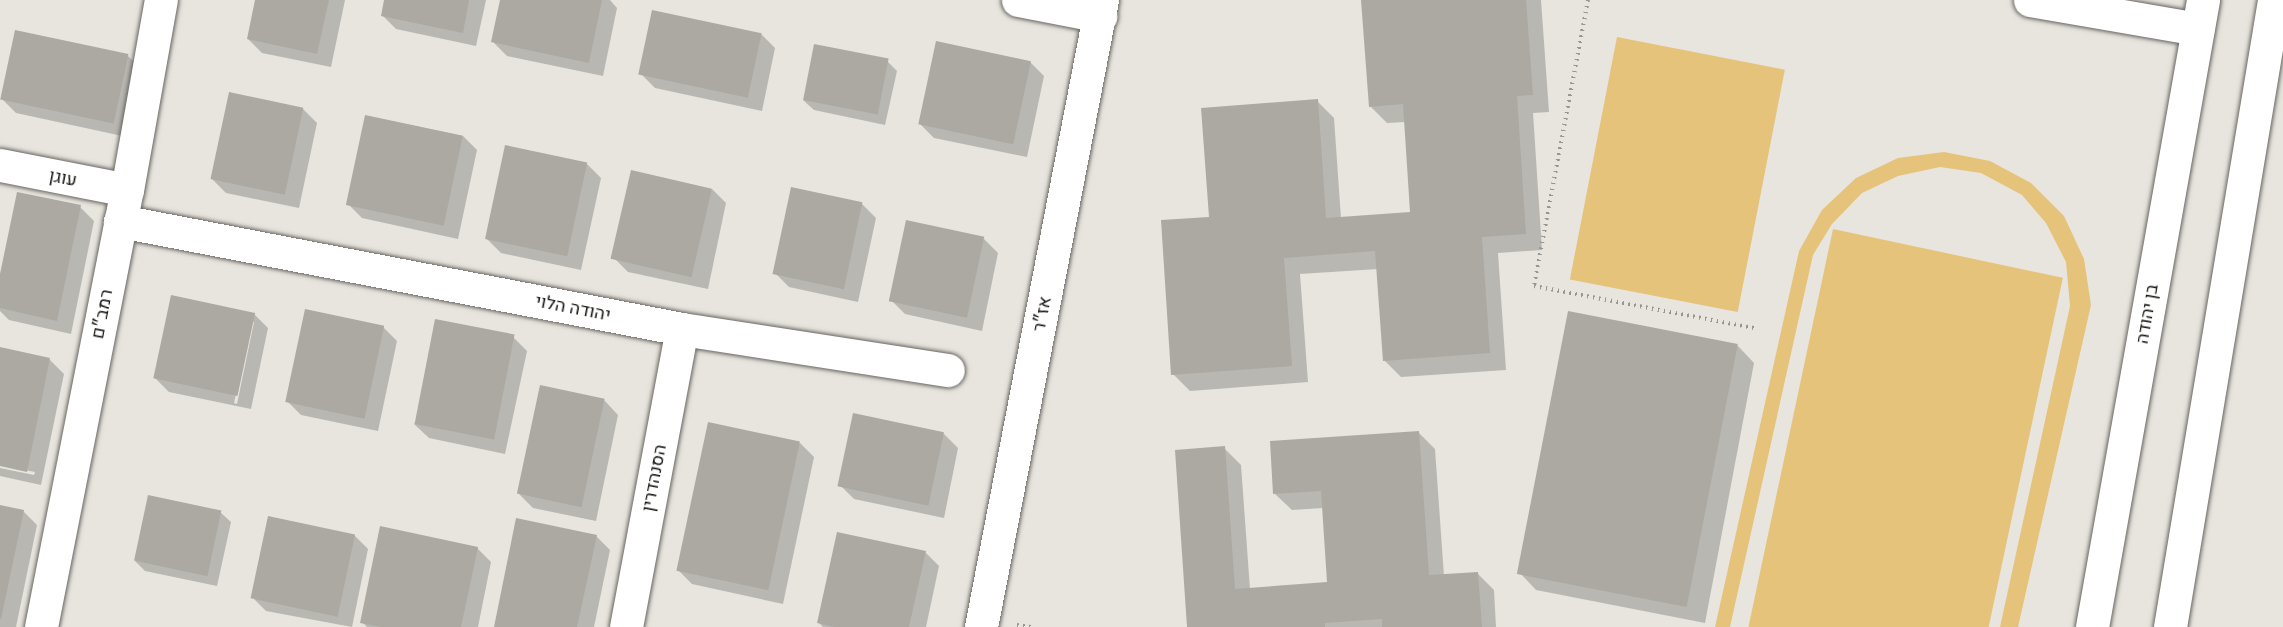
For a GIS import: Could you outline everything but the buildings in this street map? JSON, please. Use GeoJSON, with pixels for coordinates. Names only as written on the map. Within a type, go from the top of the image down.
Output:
{"type":"FeatureCollection","features":[{"type":"Feature","properties":{"kind":"street","name":"רמב\"ם"},"geometry":{"type":"LineString","coordinates":[[41,627],[127,190],[161,0]]}},
{"type":"Feature","properties":{"kind":"street"},"geometry":{"type":"LineString","coordinates":[[1018,0],[1101,8]]}},
{"type":"Feature","properties":{"kind":"street"},"geometry":{"type":"LineString","coordinates":[[2030,0],[2200,14]]}},
{"type":"Feature","properties":{"kind":"street"},"geometry":{"type":"LineString","coordinates":[[2170,627],[2274,0]]}},
{"type":"Feature","properties":{"kind":"street","name":"אז\"ר"},"geometry":{"type":"LineString","coordinates":[[981,627],[1101,8]]}},
{"type":"Feature","properties":{"kind":"street","name":"בן יהודה"},"geometry":{"type":"LineString","coordinates":[[2092,627],[2200,14]]}},
{"type":"Feature","properties":{"kind":"street","name":"עוגן"},"geometry":{"type":"LineString","coordinates":[[0,165],[127,190]]}},
{"type":"Feature","properties":{"kind":"street","name":"יהודה הלוי"},"geometry":{"type":"LineString","coordinates":[[120,221],[682,329],[948,370]]}},
{"type":"Feature","properties":{"kind":"street","name":"הסנהדרין"},"geometry":{"type":"LineString","coordinates":[[626,627],[682,329]]}},
{"type":"Feature","properties":{"kind":"path"},"geometry":{"type":"LineString","coordinates":[[1588,0],[1534,286],[1755,328]]}},
{"type":"Feature","properties":{"kind":"shaded area"},"geometry":{"type":"Polygon","coordinates":[[[1617,37],[1785,70],[1738,312],[1570,279],[1617,37]]]}},
{"type":"Feature","properties":{"kind":"shaded area"},"geometry":{"type":"Polygon","coordinates":[[[1944,152],[1990,161],[2031,183],[2064,216],[2084,259],[2091,305],[2018,627],[2000,627],[2070,306],[2066,262],[2046,223],[2022,195],[1981,173],[1940,167],[1898,176],[1862,193],[1832,224],[1813,255],[1730,627],[1715,627],[1799,251],[1822,210],[1856,178],[1898,158],[1944,152]]]}},
{"type":"Feature","properties":{"kind":"shaded area"},"geometry":{"type":"Polygon","coordinates":[[[1833,229],[2063,278],[1989,627],[1748,627],[1833,229]]]}}]}
